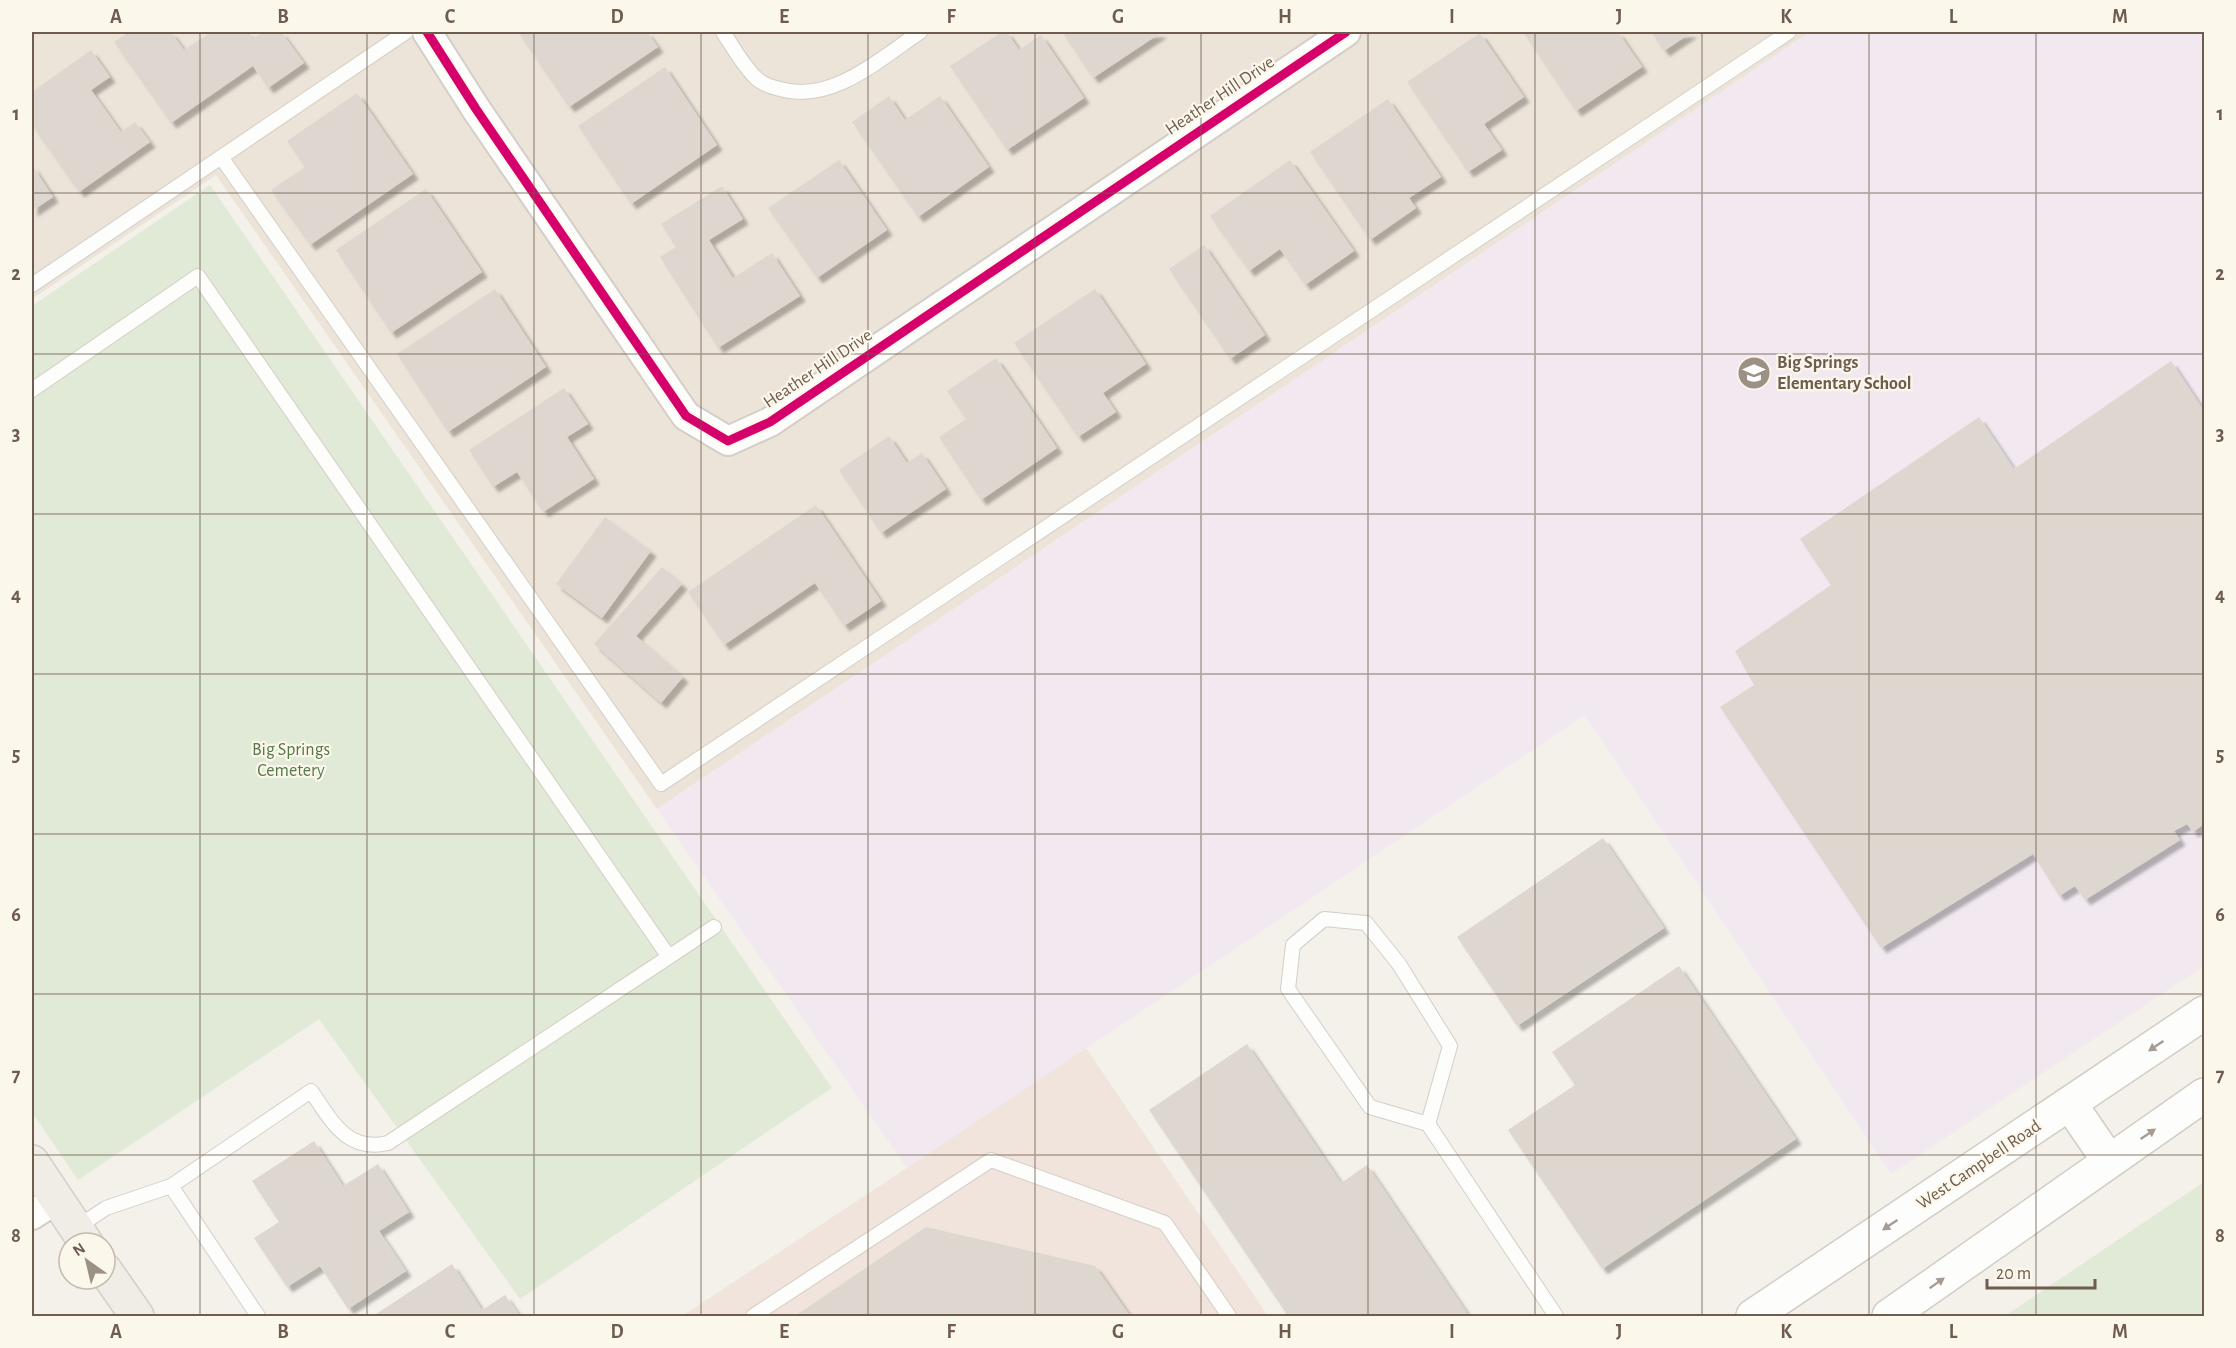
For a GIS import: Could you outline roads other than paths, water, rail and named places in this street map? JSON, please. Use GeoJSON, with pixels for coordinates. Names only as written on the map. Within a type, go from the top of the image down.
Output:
{"type":"FeatureCollection","features":[{"type":"Feature","properties":{"kind":"main road","name":"West Campbell Road"},"geometry":{"type":"LineString","coordinates":[[1753,1317],[2205,1013]]}},
{"type":"Feature","properties":{"kind":"main road"},"geometry":{"type":"LineString","coordinates":[[1889,1317],[2205,1095]]}},
{"type":"Feature","properties":{"kind":"main road"},"geometry":{"type":"LineString","coordinates":[[2070,1104],[2109,1161]]}},
{"type":"Feature","properties":{"kind":"main road"},"geometry":{"type":"LineString","coordinates":[[32,1162],[44,1207],[76,1231]]}},
{"type":"Feature","properties":{"kind":"main road"},"geometry":{"type":"LineString","coordinates":[[117,1288],[137,1317]]}},
{"type":"Feature","properties":{"kind":"street","name":"Heather Hill Drive"},"geometry":{"type":"LineString","coordinates":[[427,32],[476,109],[686,416],[728,441],[770,422],[1346,32]]}},
{"type":"Feature","properties":{"kind":"lane"},"geometry":{"type":"LineString","coordinates":[[32,285],[406,32]]}},
{"type":"Feature","properties":{"kind":"lane"},"geometry":{"type":"LineString","coordinates":[[723,32],[756,78],[772,87],[790,92],[807,92],[832,87],[871,66],[920,32]]}},
{"type":"Feature","properties":{"kind":"lane"},"geometry":{"type":"LineString","coordinates":[[221,157],[661,784],[1789,32]]}},
{"type":"Feature","properties":{"kind":"lane"},"geometry":{"type":"LineString","coordinates":[[32,390],[198,276],[669,957]]}},
{"type":"Feature","properties":{"kind":"lane"},"geometry":{"type":"LineString","coordinates":[[1428,1124],[1450,1046],[1399,964],[1366,923],[1324,919],[1293,945],[1288,988],[1370,1107],[1428,1124],[1556,1317]]}},
{"type":"Feature","properties":{"kind":"lane"},"geometry":{"type":"LineString","coordinates":[[85,1231],[106,1208],[171,1186],[311,1091],[338,1130],[359,1142],[375,1146],[388,1143],[714,927]]}},
{"type":"Feature","properties":{"kind":"lane"},"geometry":{"type":"LineString","coordinates":[[753,1317],[991,1160],[1165,1223],[1230,1317]]}},
{"type":"Feature","properties":{"kind":"lane"},"geometry":{"type":"LineString","coordinates":[[171,1186],[258,1317]]}},
{"type":"Feature","properties":{"kind":"place","name":"Big Springs Elementary School"},"geometry":{"type":"Point","coordinates":[1754,373]}},
{"type":"Feature","properties":{"kind":"park label","name":"Big Springs Cemetery"},"geometry":{"type":"Point","coordinates":[291,760]}}]}
